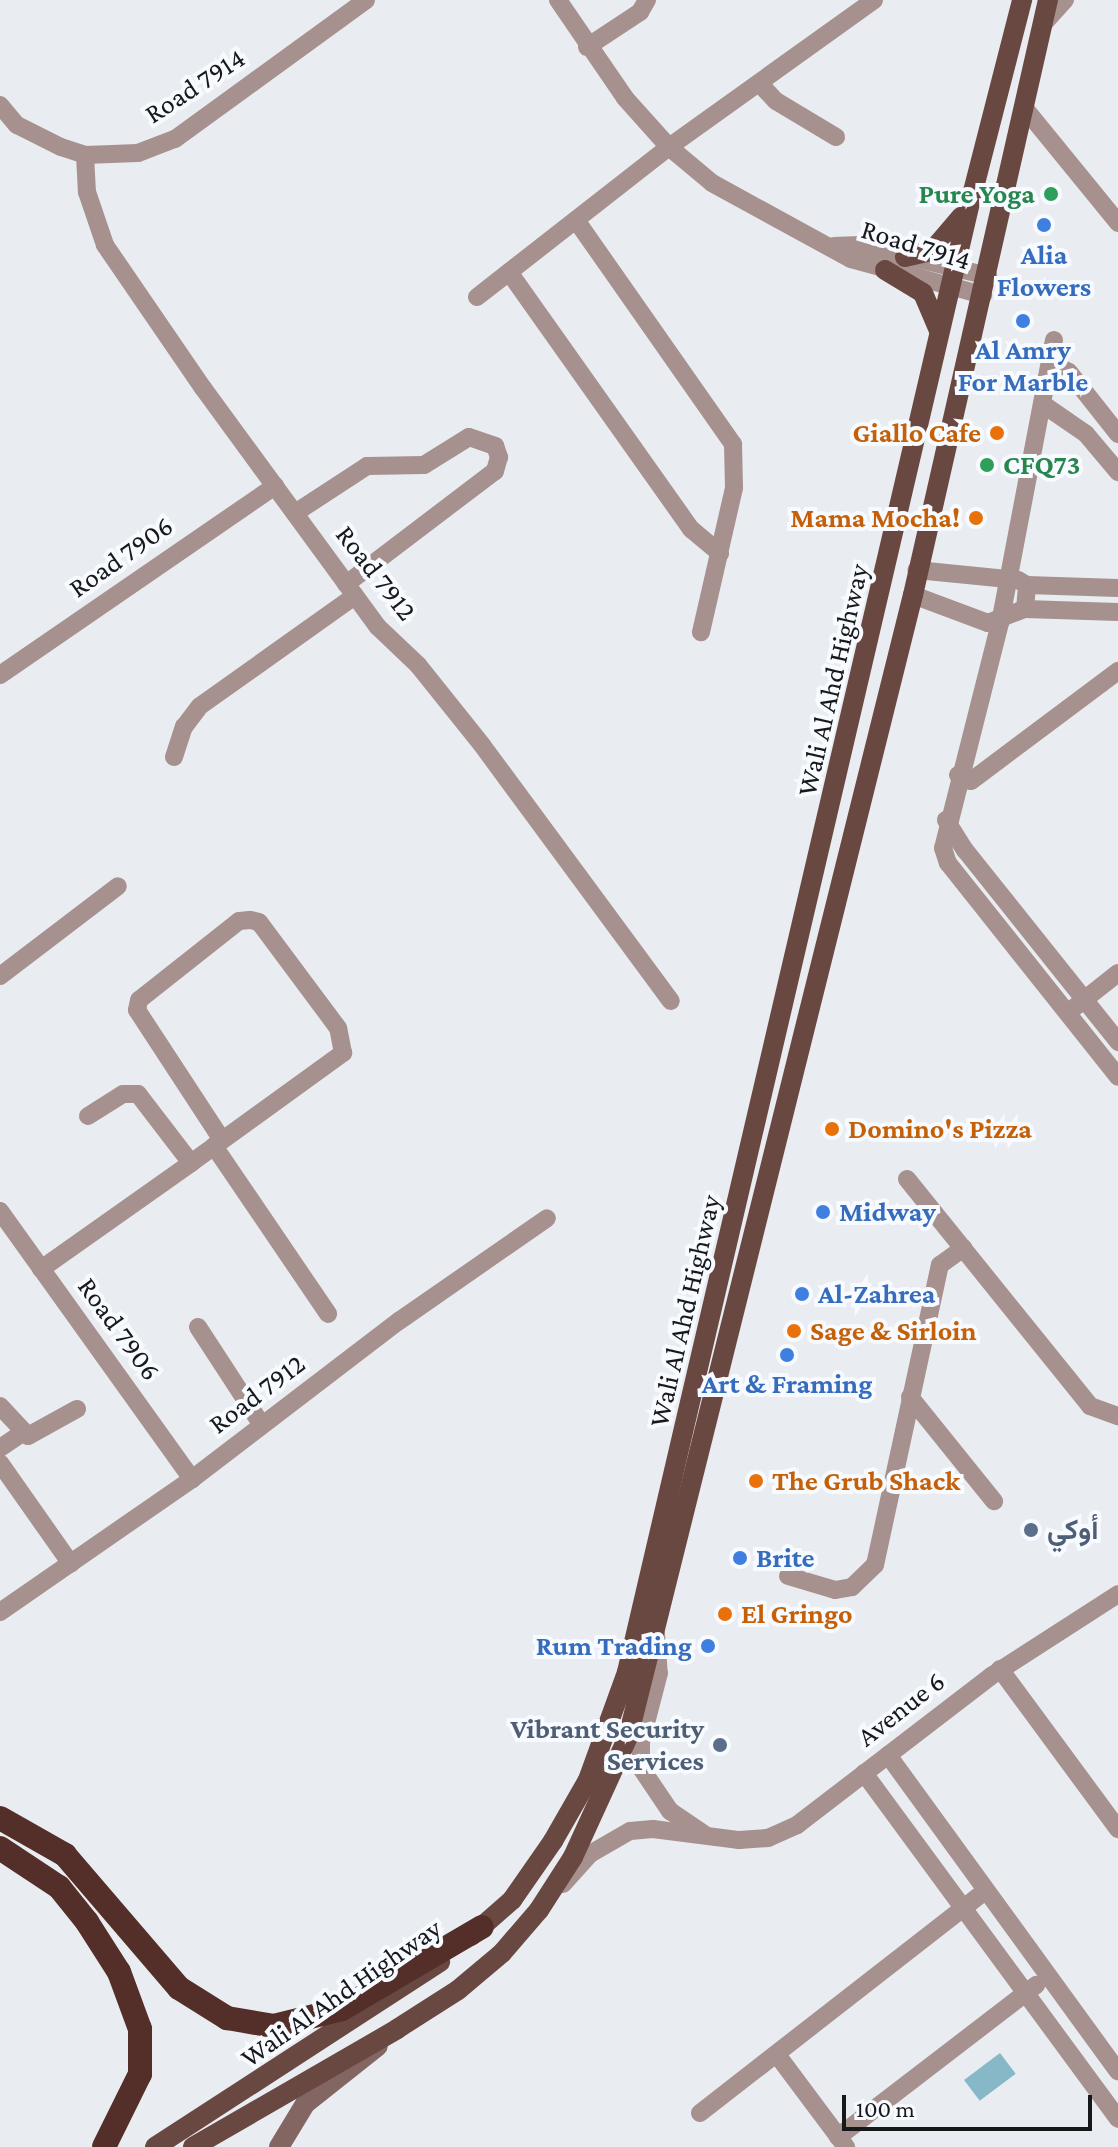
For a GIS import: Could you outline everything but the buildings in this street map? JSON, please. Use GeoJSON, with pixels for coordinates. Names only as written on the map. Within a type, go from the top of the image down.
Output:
{"type":"FeatureCollection","features":[{"type":"Feature","properties":{"kind":"highway"},"geometry":{"type":"LineString","coordinates":[[0,1818],[65,1855],[179,1988],[227,2018],[274,2026],[342,2009],[482,1927]]}},
{"type":"Feature","properties":{"kind":"highway"},"geometry":{"type":"LineString","coordinates":[[0,1848],[59,1887],[87,1922],[119,1972],[140,2029],[140,2074],[104,2147]]}},
{"type":"Feature","properties":{"kind":"main road","name":"Wali Al Ahd Highway"},"geometry":{"type":"LineString","coordinates":[[155,2147],[384,2004],[482,1927],[512,1900],[553,1841],[588,1780],[627,1672],[952,278],[1022,0]]}},
{"type":"Feature","properties":{"kind":"main road","name":"Wali Al Ahd Highway"},"geometry":{"type":"LineString","coordinates":[[193,2147],[397,2029],[480,1972],[539,1910],[573,1857],[623,1749],[656,1633],[913,595],[916,570],[1026,110],[1048,0]]}},
{"type":"Feature","properties":{"kind":"main road"},"geometry":{"type":"LineString","coordinates":[[905,257],[918,257],[944,242],[970,203]]}},
{"type":"Feature","properties":{"kind":"main road"},"geometry":{"type":"LineString","coordinates":[[885,270],[923,293],[939,334]]}},
{"type":"Feature","properties":{"kind":"main road"},"geometry":{"type":"LineString","coordinates":[[913,595],[902,572],[918,485],[920,422]]}},
{"type":"Feature","properties":{"kind":"street","name":"Road 7914"},"geometry":{"type":"LineString","coordinates":[[0,105],[17,125],[85,155],[138,153],[175,139],[366,0]]}},
{"type":"Feature","properties":{"kind":"street","name":"Road 7914"},"geometry":{"type":"LineString","coordinates":[[546,0],[562,8],[587,47],[669,147],[758,213],[834,246],[851,259],[885,270],[985,285]]}},
{"type":"Feature","properties":{"kind":"street"},"geometry":{"type":"LineString","coordinates":[[587,47],[640,12],[647,0]]}},
{"type":"Feature","properties":{"kind":"street"},"geometry":{"type":"LineString","coordinates":[[477,297],[669,147],[874,0]]}},
{"type":"Feature","properties":{"kind":"street"},"geometry":{"type":"LineString","coordinates":[[1045,22],[1065,0]]}},
{"type":"Feature","properties":{"kind":"street"},"geometry":{"type":"LineString","coordinates":[[760,84],[776,101],[836,137]]}},
{"type":"Feature","properties":{"kind":"street"},"geometry":{"type":"LineString","coordinates":[[1026,110],[1118,223]]}},
{"type":"Feature","properties":{"kind":"street","name":"Road 7912"},"geometry":{"type":"LineString","coordinates":[[85,155],[89,202],[105,245],[351,590],[482,745],[671,1001]]}},
{"type":"Feature","properties":{"kind":"street"},"geometry":{"type":"LineString","coordinates":[[576,220],[729,434],[736,477],[701,632]]}},
{"type":"Feature","properties":{"kind":"street","name":"Road 7914"},"geometry":{"type":"LineString","coordinates":[[834,246],[854,243],[905,257],[952,278]]}},
{"type":"Feature","properties":{"kind":"street"},"geometry":{"type":"LineString","coordinates":[[509,272],[691,529],[720,553]]}},
{"type":"Feature","properties":{"kind":"street"},"geometry":{"type":"LineString","coordinates":[[1054,340],[1000,623],[946,820],[943,848],[948,863],[1118,1077]]}},
{"type":"Feature","properties":{"kind":"street"},"geometry":{"type":"LineString","coordinates":[[1050,362],[1069,372],[1118,434]]}},
{"type":"Feature","properties":{"kind":"street"},"geometry":{"type":"LineString","coordinates":[[1044,405],[1086,434],[1118,472]]}},
{"type":"Feature","properties":{"kind":"street"},"geometry":{"type":"LineString","coordinates":[[174,757],[184,727],[200,706],[351,590],[486,480],[499,463],[495,446],[481,437],[469,437],[424,465],[367,466],[295,513]]}},
{"type":"Feature","properties":{"kind":"street","name":"Road 7906"},"geometry":{"type":"LineString","coordinates":[[0,675],[275,486]]}},
{"type":"Feature","properties":{"kind":"street"},"geometry":{"type":"LineString","coordinates":[[916,570],[1008,578],[1027,585],[1118,588]]}},
{"type":"Feature","properties":{"kind":"street"},"geometry":{"type":"LineString","coordinates":[[1025,609],[1027,585]]}},
{"type":"Feature","properties":{"kind":"street"},"geometry":{"type":"LineString","coordinates":[[913,595],[976,622],[1000,623],[1025,609],[1118,612]]}},
{"type":"Feature","properties":{"kind":"street"},"geometry":{"type":"LineString","coordinates":[[958,775],[971,781],[1118,671]]}},
{"type":"Feature","properties":{"kind":"street"},"geometry":{"type":"LineString","coordinates":[[946,820],[1118,1042]]}},
{"type":"Feature","properties":{"kind":"street"},"geometry":{"type":"LineString","coordinates":[[0,976],[118,886]]}},
{"type":"Feature","properties":{"kind":"street"},"geometry":{"type":"LineString","coordinates":[[41,1269],[191,1163],[218,1143],[343,1053],[345,1046],[338,1028],[259,922],[250,920],[239,921],[139,1000],[137,1010],[218,1143],[328,1314]]}},
{"type":"Feature","properties":{"kind":"street"},"geometry":{"type":"LineString","coordinates":[[1067,1013],[1118,973]]}},
{"type":"Feature","properties":{"kind":"street"},"geometry":{"type":"LineString","coordinates":[[88,1116],[123,1094],[138,1094],[191,1163]]}},
{"type":"Feature","properties":{"kind":"street"},"geometry":{"type":"LineString","coordinates":[[907,1179],[1090,1406],[1118,1416]]}},
{"type":"Feature","properties":{"kind":"street","name":"Road 7906"},"geometry":{"type":"LineString","coordinates":[[0,1211],[192,1479]]}},
{"type":"Feature","properties":{"kind":"street","name":"Road 7912"},"geometry":{"type":"LineString","coordinates":[[0,1612],[192,1479],[547,1218]]}},
{"type":"Feature","properties":{"kind":"street"},"geometry":{"type":"LineString","coordinates":[[788,1576],[835,1590],[868,1577],[940,1265],[963,1248]]}},
{"type":"Feature","properties":{"kind":"street"},"geometry":{"type":"LineString","coordinates":[[198,1327],[262,1425]]}},
{"type":"Feature","properties":{"kind":"street"},"geometry":{"type":"LineString","coordinates":[[910,1397],[994,1501]]}},
{"type":"Feature","properties":{"kind":"street"},"geometry":{"type":"LineString","coordinates":[[0,1406],[21,1434]]}},
{"type":"Feature","properties":{"kind":"street"},"geometry":{"type":"LineString","coordinates":[[0,1448],[21,1434],[35,1436],[77,1409]]}},
{"type":"Feature","properties":{"kind":"street"},"geometry":{"type":"LineString","coordinates":[[0,1463],[71,1564]]}},
{"type":"Feature","properties":{"kind":"street","name":"Avenue 6"},"geometry":{"type":"LineString","coordinates":[[539,1910],[590,1854],[630,1831],[768,1838],[815,1813],[1000,1669],[1118,1594]]}},
{"type":"Feature","properties":{"kind":"street"},"geometry":{"type":"LineString","coordinates":[[656,1633],[659,1673],[641,1742],[641,1768],[670,1811],[710,1837]]}},
{"type":"Feature","properties":{"kind":"street"},"geometry":{"type":"LineString","coordinates":[[1000,1669],[1118,1829]]}},
{"type":"Feature","properties":{"kind":"street"},"geometry":{"type":"LineString","coordinates":[[888,1755],[1118,2071]]}},
{"type":"Feature","properties":{"kind":"street"},"geometry":{"type":"LineString","coordinates":[[864,1773],[1118,2119]]}},
{"type":"Feature","properties":{"kind":"street"},"geometry":{"type":"LineString","coordinates":[[700,2113],[778,2056],[985,1891]]}},
{"type":"Feature","properties":{"kind":"street"},"geometry":{"type":"LineString","coordinates":[[778,2056],[842,2142],[1047,1976]]}},
{"type":"Feature","properties":{"kind":"street"},"geometry":{"type":"LineString","coordinates":[[279,2147],[305,2104],[397,2029]]}},
{"type":"Feature","properties":{"kind":"water"},"geometry":{"type":"Polygon","coordinates":[[[1000,2053],[1016,2074],[980,2101],[964,2080],[1000,2053]]]}},
{"type":"Feature","properties":{"kind":"place","name":"Pure Yoga"},"geometry":{"type":"Point","coordinates":[1051,194]}},
{"type":"Feature","properties":{"kind":"place","name":"Alia Flowers"},"geometry":{"type":"Point","coordinates":[1044,225]}},
{"type":"Feature","properties":{"kind":"place","name":"Al Amry For Marble"},"geometry":{"type":"Point","coordinates":[1023,321]}},
{"type":"Feature","properties":{"kind":"place","name":"Giallo Cafe"},"geometry":{"type":"Point","coordinates":[997,433]}},
{"type":"Feature","properties":{"kind":"place","name":"CFQ73"},"geometry":{"type":"Point","coordinates":[987,465]}},
{"type":"Feature","properties":{"kind":"place","name":"Mama Mocha!"},"geometry":{"type":"Point","coordinates":[976,518]}},
{"type":"Feature","properties":{"kind":"place","name":"Domino's Pizza"},"geometry":{"type":"Point","coordinates":[832,1129]}},
{"type":"Feature","properties":{"kind":"place","name":"Midway"},"geometry":{"type":"Point","coordinates":[823,1212]}},
{"type":"Feature","properties":{"kind":"place","name":"Al-Zahrea"},"geometry":{"type":"Point","coordinates":[802,1294]}},
{"type":"Feature","properties":{"kind":"place","name":"Sage & Sirloin"},"geometry":{"type":"Point","coordinates":[794,1331]}},
{"type":"Feature","properties":{"kind":"place","name":"Art & Framing"},"geometry":{"type":"Point","coordinates":[787,1355]}},
{"type":"Feature","properties":{"kind":"place","name":"The Grub Shack"},"geometry":{"type":"Point","coordinates":[756,1481]}},
{"type":"Feature","properties":{"kind":"place","name":"أوكي"},"geometry":{"type":"Point","coordinates":[1031,1530]}},
{"type":"Feature","properties":{"kind":"place","name":"Brite"},"geometry":{"type":"Point","coordinates":[740,1558]}},
{"type":"Feature","properties":{"kind":"place","name":"El Gringo"},"geometry":{"type":"Point","coordinates":[725,1614]}},
{"type":"Feature","properties":{"kind":"place","name":"Rum Trading"},"geometry":{"type":"Point","coordinates":[708,1646]}},
{"type":"Feature","properties":{"kind":"place","name":"Vibrant Security Services"},"geometry":{"type":"Point","coordinates":[720,1745]}}]}
